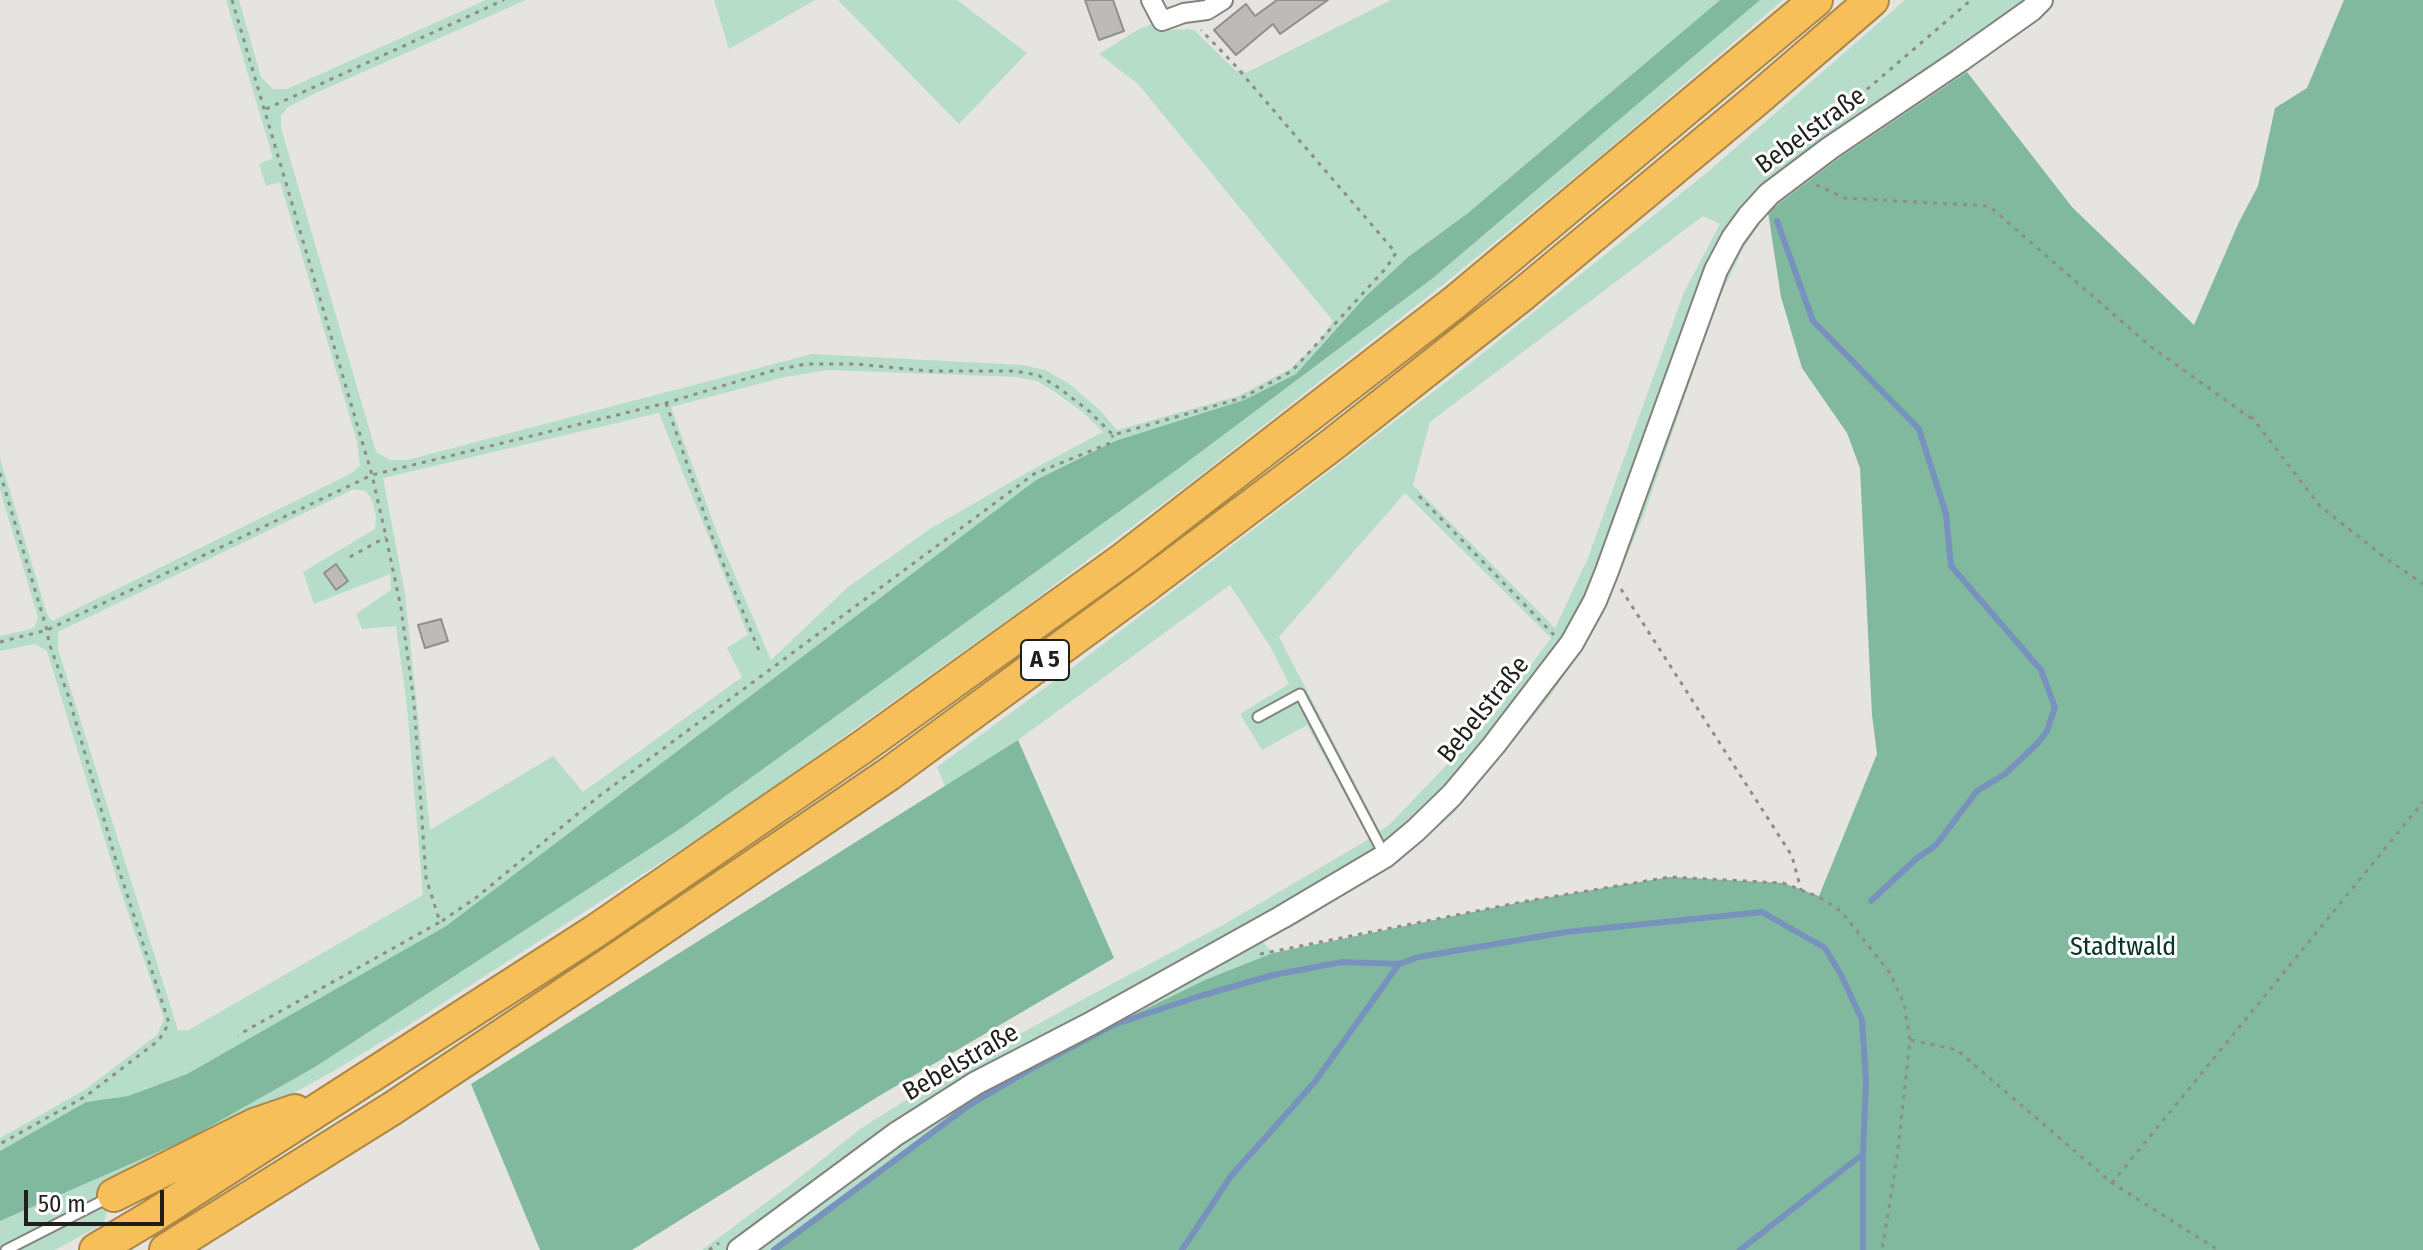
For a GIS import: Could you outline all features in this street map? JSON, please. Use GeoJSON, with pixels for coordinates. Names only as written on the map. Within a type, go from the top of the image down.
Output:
{"type":"FeatureCollection","features":[{"type":"Feature","properties":{"kind":"highway","name":"A 5"},"geometry":{"type":"LineString","coordinates":[[96,1250],[594,932],[864,746],[1125,558],[1455,302],[1816,0]]}},
{"type":"Feature","properties":{"kind":"highway","name":"A 5"},"geometry":{"type":"LineString","coordinates":[[166,1250],[393,1108],[621,956],[889,774],[1068,643],[1333,444],[1523,294],[1872,0]]}},
{"type":"Feature","properties":{"kind":"highway"},"geometry":{"type":"LineString","coordinates":[[114,1195],[254,1125],[340,1096]]}},
{"type":"Feature","properties":{"kind":"street"},"geometry":{"type":"LineString","coordinates":[[1151,0],[1162,21],[1184,13],[1207,10],[1223,0]]}},
{"type":"Feature","properties":{"kind":"street","name":"Bebelstraße"},"geometry":{"type":"LineString","coordinates":[[730,1245],[976,1083],[1208,959],[1385,856],[1416,830],[1452,795],[1504,733],[1569,648],[1595,601],[1716,270],[1749,216],[1769,194],[1830,148],[2031,10],[2041,0]]}},
{"type":"Feature","properties":{"kind":"lane"},"geometry":{"type":"LineString","coordinates":[[1258,717],[1300,694],[1385,856]]}},
{"type":"Feature","properties":{"kind":"lane"},"geometry":{"type":"LineString","coordinates":[[6,1250],[114,1195]]}},
{"type":"Feature","properties":{"kind":"path"},"geometry":{"type":"LineString","coordinates":[[232,0],[372,475],[386,537],[401,608],[414,703],[426,878],[440,922]]}},
{"type":"Feature","properties":{"kind":"path"},"geometry":{"type":"LineString","coordinates":[[266,109],[504,0]]}},
{"type":"Feature","properties":{"kind":"path"},"geometry":{"type":"LineString","coordinates":[[1829,122],[1971,0]]}},
{"type":"Feature","properties":{"kind":"path"},"geometry":{"type":"LineString","coordinates":[[1113,435],[1242,398],[1292,371],[1386,268],[1396,253],[1233,63],[1184,13]]}},
{"type":"Feature","properties":{"kind":"path"},"geometry":{"type":"LineString","coordinates":[[1794,175],[1845,198],[1989,206],[2150,346],[2256,422]]}},
{"type":"Feature","properties":{"kind":"path"},"geometry":{"type":"LineString","coordinates":[[0,642],[47,630],[372,475],[666,403],[775,370],[806,364],[856,364],[929,371],[1014,371],[1038,375],[1089,411],[1113,435]]}},
{"type":"Feature","properties":{"kind":"path"},"geometry":{"type":"LineString","coordinates":[[666,403],[713,539],[760,653]]}},
{"type":"Feature","properties":{"kind":"path"},"geometry":{"type":"LineString","coordinates":[[2251,416],[2319,505],[2423,584]]}},
{"type":"Feature","properties":{"kind":"path"},"geometry":{"type":"LineString","coordinates":[[238,1035],[440,922],[477,897],[598,797],[1034,474],[1110,443],[1113,435]]}},
{"type":"Feature","properties":{"kind":"path"},"geometry":{"type":"LineString","coordinates":[[0,473],[49,643],[68,695],[117,864],[169,1023],[159,1040],[86,1096],[0,1144]]}},
{"type":"Feature","properties":{"kind":"path"},"geometry":{"type":"LineString","coordinates":[[1419,496],[1569,648]]}},
{"type":"Feature","properties":{"kind":"path"},"geometry":{"type":"LineString","coordinates":[[350,557],[386,537]]}},
{"type":"Feature","properties":{"kind":"path"},"geometry":{"type":"LineString","coordinates":[[1607,571],[1629,599],[1792,856],[1801,890]]}},
{"type":"Feature","properties":{"kind":"path"},"geometry":{"type":"LineString","coordinates":[[2112,1183],[2423,802]]}},
{"type":"Feature","properties":{"kind":"path"},"geometry":{"type":"LineString","coordinates":[[1260,954],[1527,901],[1670,877],[1783,883],[1819,897],[1841,911],[1890,973],[1904,1004],[1910,1040],[1897,1158],[1882,1250]]}},
{"type":"Feature","properties":{"kind":"path"},"geometry":{"type":"LineString","coordinates":[[1910,1040],[1957,1050],[2112,1183],[2218,1250]]}},
{"type":"Feature","properties":{"kind":"path"},"geometry":{"type":"LineString","coordinates":[[709,1250],[730,1245]]}},
{"type":"Feature","properties":{"kind":"green space"},"geometry":{"type":"Polygon","coordinates":[[[226,0],[239,0],[261,77],[273,89],[287,89],[486,0],[526,0],[320,91],[288,107],[281,116],[281,128],[376,452],[390,460],[407,460],[812,354],[1023,365],[1045,370],[1068,383],[1100,410],[1117,430],[1238,396],[1290,369],[1318,343],[1333,321],[1138,84],[1099,54],[1152,24],[1167,30],[1195,31],[1236,71],[1242,69],[1246,73],[1391,0],[1720,0],[1468,213],[1408,257],[1365,297],[1296,374],[1244,400],[1115,441],[1036,480],[446,926],[187,1074],[128,1096],[86,1102],[0,1151],[0,1138],[86,1089],[157,1035],[164,1019],[118,883],[47,651],[35,644],[0,651],[0,636],[31,629],[38,617],[0,490],[0,458],[47,614],[52,621],[352,473],[360,466],[357,441],[280,182],[266,186],[259,164],[273,158],[226,0]],[[828,370],[785,377],[671,407],[719,538],[771,660],[848,587],[930,529],[1103,432],[1084,413],[1037,381],[1017,377],[828,370]],[[659,413],[383,478],[405,594],[430,830],[553,756],[583,792],[742,677],[727,648],[748,635],[659,413]],[[354,489],[58,632],[58,649],[178,1030],[187,1031],[423,895],[407,706],[396,626],[362,629],[356,614],[391,590],[390,574],[314,604],[303,572],[375,529],[372,500],[366,491],[354,489]]]}},
{"type":"Feature","properties":{"kind":"green space"},"geometry":{"type":"Polygon","coordinates":[[[714,0],[815,0],[729,49],[714,0]]]}},
{"type":"Feature","properties":{"kind":"green space"},"geometry":{"type":"Polygon","coordinates":[[[838,0],[957,0],[1027,53],[959,124],[838,0]]]}},
{"type":"Feature","properties":{"kind":"green space"},"geometry":{"type":"Polygon","coordinates":[[[1720,0],[1760,0],[1433,278],[1178,469],[680,829],[315,1067],[188,1139],[0,1221],[0,1151],[86,1102],[128,1096],[187,1074],[446,926],[1036,480],[1115,441],[1244,400],[1296,374],[1365,297],[1408,257],[1468,213],[1720,0]]]}},
{"type":"Feature","properties":{"kind":"green space"},"geometry":{"type":"Polygon","coordinates":[[[1760,0],[1783,0],[1445,283],[1189,484],[1017,613],[772,788],[332,1072],[200,1144],[111,1188],[104,1223],[55,1250],[0,1250],[0,1221],[188,1139],[315,1067],[680,829],[1178,469],[1433,278],[1760,0]]]}},
{"type":"Feature","properties":{"kind":"green space"},"geometry":{"type":"Polygon","coordinates":[[[1905,0],[2053,0],[2050,6],[1967,72],[1839,158],[1768,212],[1744,247],[1718,300],[1645,512],[1589,639],[1551,695],[1455,812],[1418,845],[1306,919],[1263,942],[1273,953],[1207,979],[1094,1034],[982,1095],[774,1250],[702,1250],[860,1129],[949,1073],[1223,925],[1369,839],[1307,725],[1262,750],[1240,714],[1289,684],[1270,646],[1230,585],[1018,740],[945,786],[937,767],[1072,668],[1467,366],[1710,170],[1905,0]],[[1703,216],[1430,422],[1413,485],[1555,628],[1588,558],[1684,292],[1720,224],[1703,216]],[[1405,493],[1279,637],[1380,831],[1489,721],[1551,638],[1405,493]]]}},
{"type":"Feature","properties":{"kind":"green space","name":"Stadtwald"},"geometry":{"type":"Polygon","coordinates":[[[2344,0],[2423,0],[2423,1250],[774,1250],[982,1095],[1094,1034],[1207,979],[1273,953],[1527,901],[1670,877],[1783,883],[1819,896],[1877,754],[1872,715],[1860,468],[1847,433],[1802,368],[1781,297],[1768,212],[1839,158],[1967,72],[2072,207],[2194,325],[2258,186],[2275,108],[2307,88],[2344,0]]]}},
{"type":"Feature","properties":{"kind":"green space"},"geometry":{"type":"Polygon","coordinates":[[[1018,740],[1114,958],[879,1096],[632,1250],[540,1250],[471,1084],[1018,740]]]}},
{"type":"Feature","properties":{"kind":"building"},"geometry":{"type":"Polygon","coordinates":[[[1085,0],[1113,0],[1124,31],[1099,40],[1085,0]]]}},
{"type":"Feature","properties":{"kind":"building"},"geometry":{"type":"Polygon","coordinates":[[[1277,0],[1328,0],[1280,34],[1273,24],[1236,55],[1214,30],[1246,4],[1255,16],[1277,0]]]}},
{"type":"Feature","properties":{"kind":"building"},"geometry":{"type":"Polygon","coordinates":[[[336,564],[348,581],[336,590],[324,573],[336,564]]]}},
{"type":"Feature","properties":{"kind":"building"},"geometry":{"type":"Polygon","coordinates":[[[441,619],[448,641],[425,648],[418,625],[441,619]]]}},
{"type":"Feature","properties":{"kind":"waterway"},"geometry":{"type":"LineString","coordinates":[[1777,221],[1813,321],[1919,429],[1946,514],[1951,566],[2041,670],[2055,707],[2047,731],[2038,743],[2005,774],[1977,791],[1936,845],[1916,859],[1871,901]]}},
{"type":"Feature","properties":{"kind":"waterway"},"geometry":{"type":"LineString","coordinates":[[1182,1250],[1231,1176],[1314,1083],[1399,964],[1419,957],[1566,932],[1762,912],[1825,948],[1862,1020],[1866,1080],[1863,1250]]}},
{"type":"Feature","properties":{"kind":"waterway"},"geometry":{"type":"LineString","coordinates":[[774,1250],[968,1106],[1113,1025],[1273,975],[1342,962],[1399,964]]}},
{"type":"Feature","properties":{"kind":"waterway"},"geometry":{"type":"LineString","coordinates":[[1740,1250],[1863,1154]]}}]}
